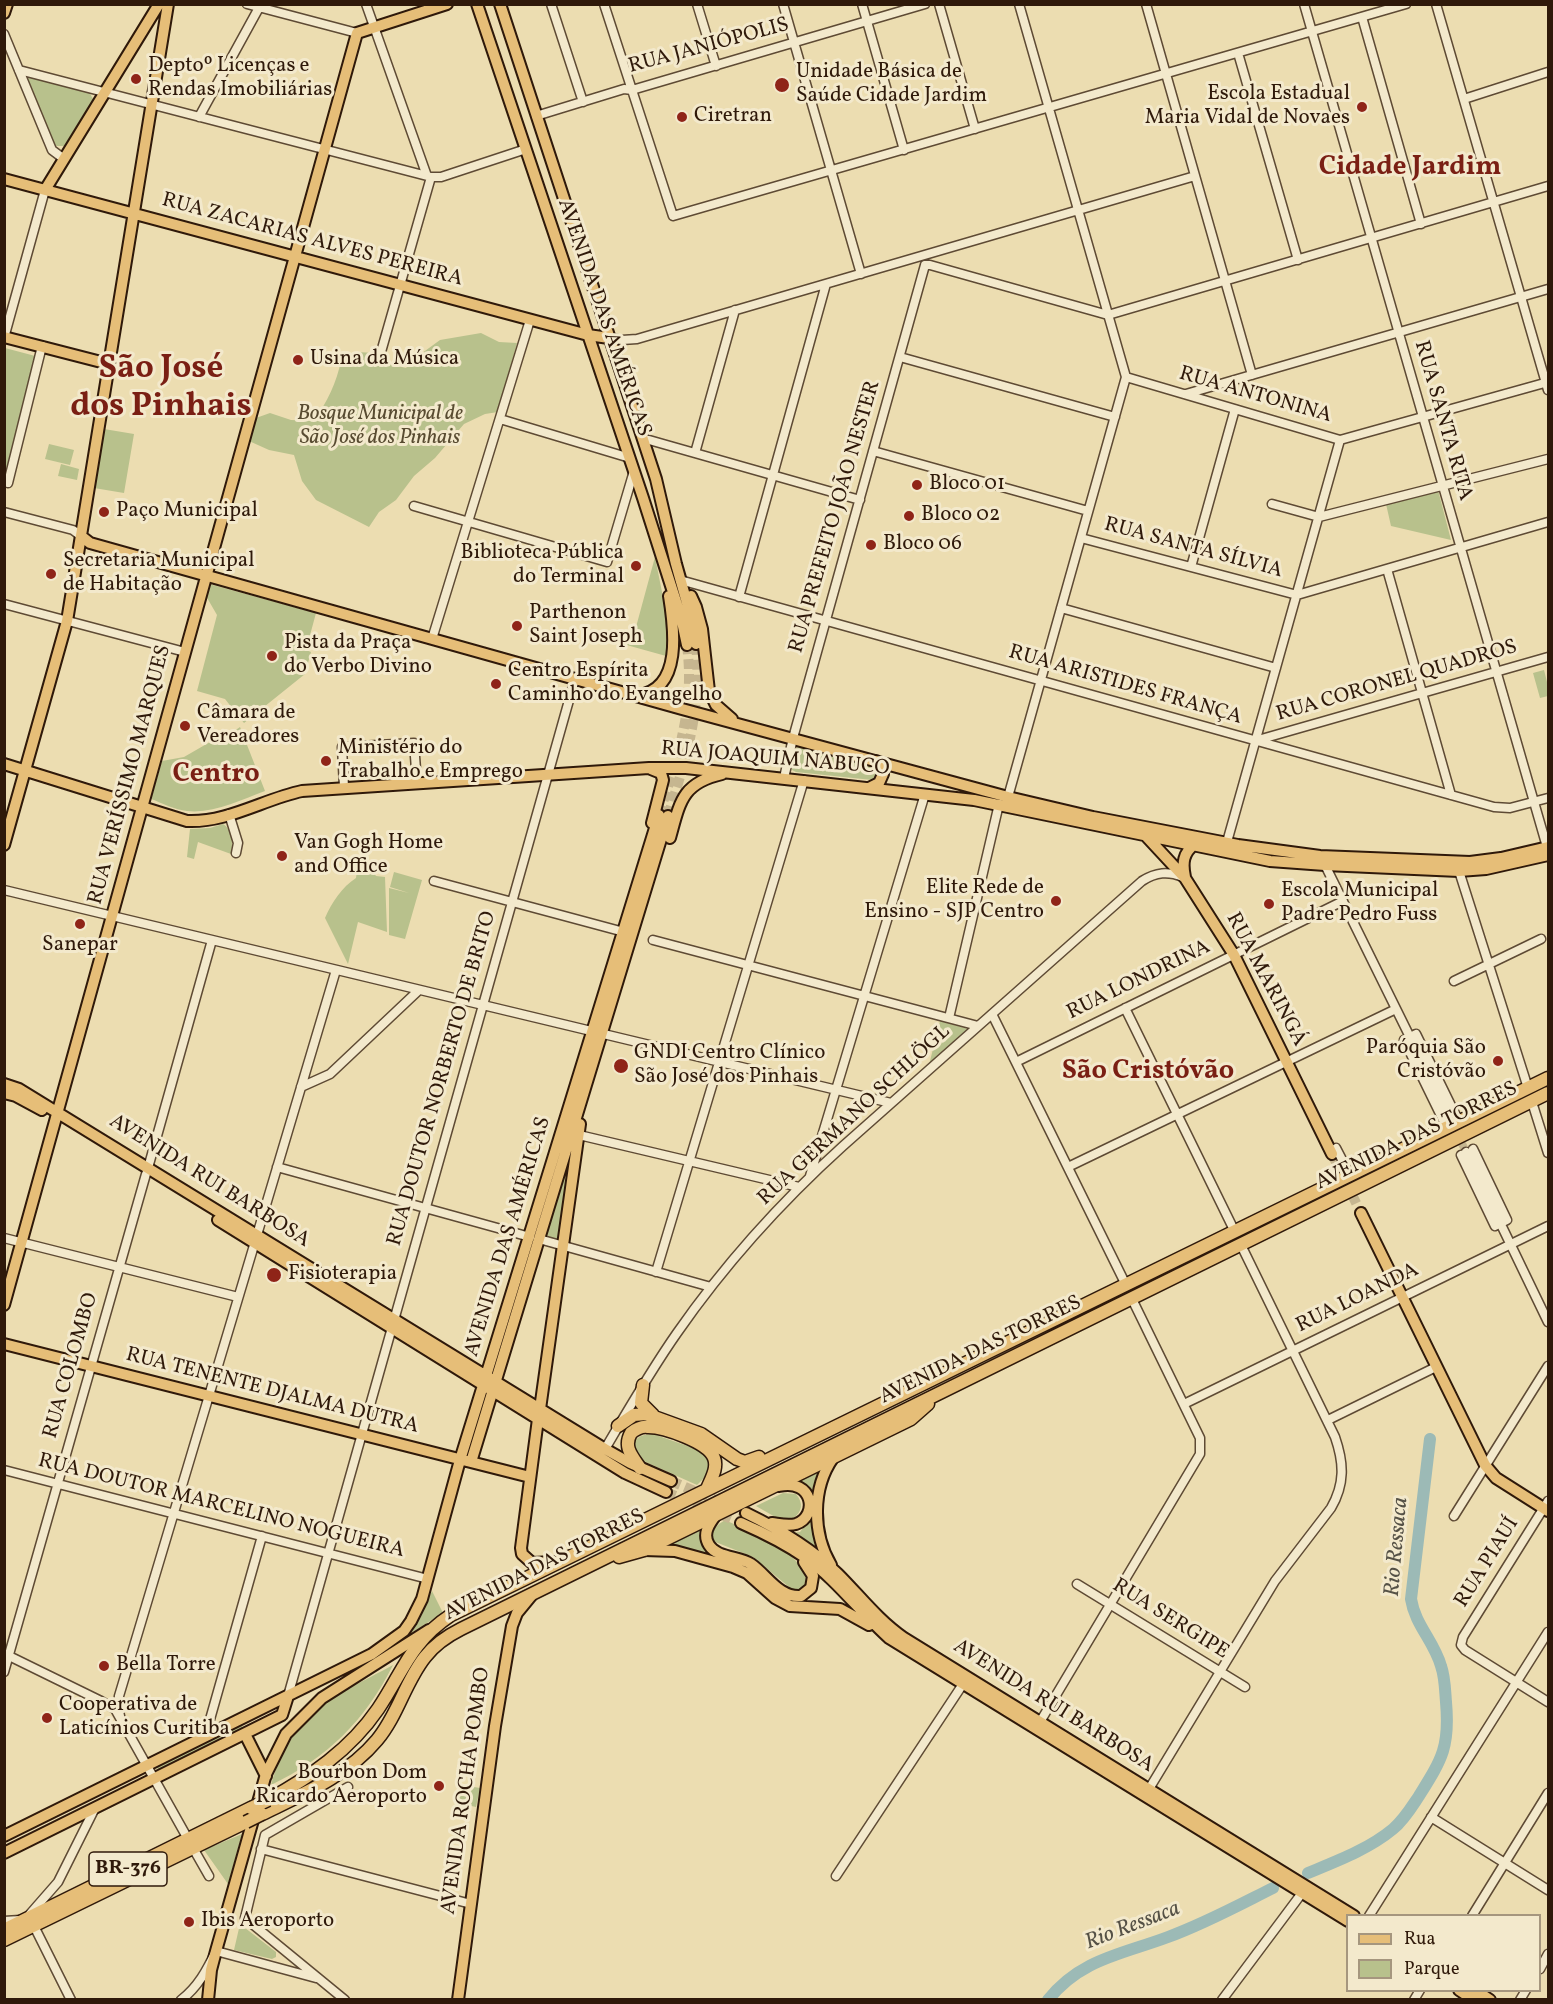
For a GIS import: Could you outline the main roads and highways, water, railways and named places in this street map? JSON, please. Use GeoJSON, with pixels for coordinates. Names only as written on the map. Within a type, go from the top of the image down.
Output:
{"type":"FeatureCollection","features":[{"type":"Feature","properties":{"kind":"highway","name":"AVENIDA DAS TORRES"},"geometry":{"type":"LineString","coordinates":[[438,1624],[451,1615],[558,1562],[1548,1078]]}},
{"type":"Feature","properties":{"kind":"highway","name":"AVENIDA DAS TORRES"},"geometry":{"type":"LineString","coordinates":[[256,1811],[327,1780],[365,1753],[390,1722],[414,1674],[433,1648],[461,1629],[1548,1094]]}},
{"type":"Feature","properties":{"kind":"highway"},"geometry":{"type":"LineString","coordinates":[[643,1385],[641,1403],[654,1416]]}},
{"type":"Feature","properties":{"kind":"highway"},"geometry":{"type":"LineString","coordinates":[[586,1567],[644,1550],[776,1486],[910,1419],[937,1395]]}},
{"type":"Feature","properties":{"kind":"highway"},"geometry":{"type":"LineString","coordinates":[[618,1426],[634,1415],[654,1416],[701,1434],[732,1457],[745,1462],[766,1454],[785,1451]]}},
{"type":"Feature","properties":{"kind":"highway"},"geometry":{"type":"LineString","coordinates":[[640,1468],[627,1445],[631,1433],[643,1427],[665,1430],[703,1445],[713,1455],[714,1469],[707,1489]]}},
{"type":"Feature","properties":{"kind":"highway","name":"BR-376"},"geometry":{"type":"LineString","coordinates":[[191,1843],[246,1822],[268,1800],[315,1771],[359,1733],[378,1708],[412,1651],[438,1624]]}},
{"type":"Feature","properties":{"kind":"highway","name":"BR-376"},"geometry":{"type":"LineString","coordinates":[[4,1940],[29,1923],[256,1811]]}},
{"type":"Feature","properties":{"kind":"highway","name":"BR-376"},"geometry":{"type":"LineString","coordinates":[[4,1930],[29,1923]]}},
{"type":"Feature","properties":{"kind":"main road"},"geometry":{"type":"LineString","coordinates":[[4,14],[7,4]]}},
{"type":"Feature","properties":{"kind":"main road"},"geometry":{"type":"LineString","coordinates":[[45,190],[159,4]]}},
{"type":"Feature","properties":{"kind":"main road"},"geometry":{"type":"LineString","coordinates":[[4,845],[67,621],[168,4]]}},
{"type":"Feature","properties":{"kind":"main road","name":"RUA VERÍSSIMO MARQUES"},"geometry":{"type":"LineString","coordinates":[[4,1305],[357,33],[447,4]]}},
{"type":"Feature","properties":{"kind":"main road","name":"AVENIDA DAS AMÉRICAS"},"geometry":{"type":"LineString","coordinates":[[477,4],[630,458],[681,617],[692,644],[691,617],[663,502],[500,4]]}},
{"type":"Feature","properties":{"kind":"main road","name":"RUA ZACARIAS ALVES PEREIRA"},"geometry":{"type":"LineString","coordinates":[[4,179],[588,335],[609,338]]}},
{"type":"Feature","properties":{"kind":"main road"},"geometry":{"type":"LineString","coordinates":[[5,338],[109,364]]}},
{"type":"Feature","properties":{"kind":"main road","name":"RUA JOAQUIM NABUCO"},"geometry":{"type":"LineString","coordinates":[[81,536],[90,543],[682,709],[1093,817],[1323,861],[1470,862],[1548,850]]}},
{"type":"Feature","properties":{"kind":"main road"},"geometry":{"type":"LineString","coordinates":[[634,695],[648,693],[659,686],[666,676],[671,659],[673,628],[666,572]]}},
{"type":"Feature","properties":{"kind":"main road"},"geometry":{"type":"LineString","coordinates":[[681,582],[693,599],[702,629],[711,698],[722,712],[743,725]]}},
{"type":"Feature","properties":{"kind":"main road"},"geometry":{"type":"LineString","coordinates":[[869,788],[879,783],[883,774],[880,763],[876,761]]}},
{"type":"Feature","properties":{"kind":"main road","name":"RUA JOAQUIM NABUCO"},"geometry":{"type":"LineString","coordinates":[[4,764],[187,821],[207,820],[288,794],[344,788],[650,768],[686,768],[999,804],[1251,858],[1459,871],[1486,869],[1548,850]]}},
{"type":"Feature","properties":{"kind":"main road"},"geometry":{"type":"LineString","coordinates":[[634,914],[636,874],[663,785],[661,773],[650,768]]}},
{"type":"Feature","properties":{"kind":"main road"},"geometry":{"type":"LineString","coordinates":[[899,791],[893,788],[889,778],[891,773],[901,768]]}},
{"type":"Feature","properties":{"kind":"main road"},"geometry":{"type":"LineString","coordinates":[[634,914],[662,861],[685,795],[699,781],[732,772]]}},
{"type":"Feature","properties":{"kind":"main road","name":"AVENIDA DAS AMÉRICAS"},"geometry":{"type":"LineString","coordinates":[[372,1654],[394,1640],[411,1621],[422,1599],[664,816]]}},
{"type":"Feature","properties":{"kind":"main road","name":"RUA MARINGÁ"},"geometry":{"type":"LineString","coordinates":[[1146,836],[1185,878],[1234,955],[1286,1062],[1334,1151]]}},
{"type":"Feature","properties":{"kind":"main road"},"geometry":{"type":"LineString","coordinates":[[1185,878],[1183,859],[1192,846],[1208,839]]}},
{"type":"Feature","properties":{"kind":"main road","name":"AVENIDA DAS AMÉRICAS"},"geometry":{"type":"LineString","coordinates":[[535,1238],[585,1090],[624,932],[634,914]]}},
{"type":"Feature","properties":{"kind":"main road","name":"AVENIDA RUI BARBOSA"},"geometry":{"type":"LineString","coordinates":[[4,1084],[19,1089],[57,1115],[539,1414],[625,1473],[666,1492]]}},
{"type":"Feature","properties":{"kind":"main road"},"geometry":{"type":"LineString","coordinates":[[558,1562],[532,1563],[522,1554],[520,1542],[585,1090]]}},
{"type":"Feature","properties":{"kind":"main road","name":"AVENIDA RUI BARBOSA"},"geometry":{"type":"LineString","coordinates":[[4,1093],[16,1096],[57,1115]]}},
{"type":"Feature","properties":{"kind":"main road"},"geometry":{"type":"LineString","coordinates":[[1361,1213],[1485,1465],[1496,1479],[1547,1507]]}},
{"type":"Feature","properties":{"kind":"main road","name":"RUA TENENTE DJALMA DUTRA"},"geometry":{"type":"LineString","coordinates":[[4,1344],[530,1477]]}},
{"type":"Feature","properties":{"kind":"main road","name":"AVENIDA RUI BARBOSA"},"geometry":{"type":"LineString","coordinates":[[539,1414],[640,1468],[671,1481]]}},
{"type":"Feature","properties":{"kind":"main road"},"geometry":{"type":"LineString","coordinates":[[833,1458],[824,1470],[820,1485],[818,1520],[823,1548],[836,1573]]}},
{"type":"Feature","properties":{"kind":"main road"},"geometry":{"type":"LineString","coordinates":[[764,1522],[796,1524],[802,1521],[809,1509],[810,1502],[802,1488],[788,1484],[776,1486]]}},
{"type":"Feature","properties":{"kind":"main road"},"geometry":{"type":"LineString","coordinates":[[716,1515],[709,1524],[706,1536],[707,1542],[714,1551],[743,1560],[788,1595],[801,1596],[811,1588],[813,1576],[806,1564],[786,1545]]}},
{"type":"Feature","properties":{"kind":"main road","name":"AVENIDA RUI BARBOSA"},"geometry":{"type":"LineString","coordinates":[[1346,1920],[889,1638],[818,1568],[744,1518],[764,1522],[807,1548],[898,1634],[1351,1914]]}},
{"type":"Feature","properties":{"kind":"main road"},"geometry":{"type":"LineString","coordinates":[[644,1550],[675,1551],[734,1567],[747,1573],[775,1598],[790,1606],[840,1610],[852,1614],[889,1638]]}},
{"type":"Feature","properties":{"kind":"main road","name":"AVENIDA ROCHA POMBO"},"geometry":{"type":"LineString","coordinates":[[458,2000],[512,1626],[520,1608],[532,1594]]}},
{"type":"Feature","properties":{"kind":"main road"},"geometry":{"type":"LineString","coordinates":[[208,2000],[211,1970],[266,1776],[286,1734],[309,1708],[333,1690],[438,1624]]}},
{"type":"Feature","properties":{"kind":"main road"},"geometry":{"type":"LineString","coordinates":[[333,1690],[372,1654]]}},
{"type":"Feature","properties":{"kind":"main road"},"geometry":{"type":"LineString","coordinates":[[4,1836],[372,1654]]}},
{"type":"Feature","properties":{"kind":"main road"},"geometry":{"type":"LineString","coordinates":[[4,1852],[282,1715],[288,1696]]}},
{"type":"Feature","properties":{"kind":"main road"},"geometry":{"type":"LineString","coordinates":[[243,1718],[266,1776]]}},
{"type":"Feature","properties":{"kind":"waterway","name":"Rio Ressaca"},"geometry":{"type":"LineString","coordinates":[[1308,1873],[1363,1849],[1397,1825],[1419,1796],[1443,1752],[1447,1730],[1443,1675],[1438,1657],[1416,1617],[1411,1599],[1430,1439]]}},
{"type":"Feature","properties":{"kind":"waterway","name":"Rio Ressaca"},"geometry":{"type":"LineString","coordinates":[[1048,2000],[1060,1986],[1088,1967],[1195,1926],[1273,1888]]}},
{"type":"Feature","properties":{"kind":"tunnel"},"geometry":{"type":"LineString","coordinates":[[668,816],[687,752],[695,711],[696,644]]}},
{"type":"Feature","properties":{"kind":"tunnel"},"geometry":{"type":"LineString","coordinates":[[659,815],[678,752],[687,711],[689,690],[687,645]]}},
{"type":"Feature","properties":{"kind":"tunnel"},"geometry":{"type":"LineString","coordinates":[[1445,1108],[1466,1152]]}},
{"type":"Feature","properties":{"kind":"tunnel"},"geometry":{"type":"LineString","coordinates":[[1332,1154],[1361,1213]]}},
{"type":"Feature","properties":{"kind":"tunnel"},"geometry":{"type":"LineString","coordinates":[[671,1481],[746,1513]]}},
{"type":"Feature","properties":{"kind":"tunnel"},"geometry":{"type":"LineString","coordinates":[[666,1492],[741,1523]]}},
{"type":"Feature","properties":{"kind":"place","name":"Deptoº Licenças e Rendas Imobiliárias"},"geometry":{"type":"Point","coordinates":[136,79]}},
{"type":"Feature","properties":{"kind":"place","name":"Unidade Básica de Saúde Cidade Jardim"},"geometry":{"type":"Point","coordinates":[782,85]}},
{"type":"Feature","properties":{"kind":"place","name":"Escola Estadual Maria Vidal de Novaes"},"geometry":{"type":"Point","coordinates":[1362,107]}},
{"type":"Feature","properties":{"kind":"place","name":"Ciretran"},"geometry":{"type":"Point","coordinates":[682,117]}},
{"type":"Feature","properties":{"kind":"place","name":"Usina da Música"},"geometry":{"type":"Point","coordinates":[298,360]}},
{"type":"Feature","properties":{"kind":"place","name":"Bloco 01"},"geometry":{"type":"Point","coordinates":[917,485]}},
{"type":"Feature","properties":{"kind":"place","name":"Paço Municipal"},"geometry":{"type":"Point","coordinates":[104,512]}},
{"type":"Feature","properties":{"kind":"place","name":"Bloco 02"},"geometry":{"type":"Point","coordinates":[909,516]}},
{"type":"Feature","properties":{"kind":"place","name":"Bloco 06"},"geometry":{"type":"Point","coordinates":[871,545]}},
{"type":"Feature","properties":{"kind":"place","name":"Biblioteca Pública do Terminal"},"geometry":{"type":"Point","coordinates":[636,566]}},
{"type":"Feature","properties":{"kind":"place","name":"Secretaria Municipal de Habitação"},"geometry":{"type":"Point","coordinates":[51,574]}},
{"type":"Feature","properties":{"kind":"place","name":"Parthenon Saint Joseph"},"geometry":{"type":"Point","coordinates":[517,626]}},
{"type":"Feature","properties":{"kind":"place","name":"Pista da Praça do Verbo Divino"},"geometry":{"type":"Point","coordinates":[272,656]}},
{"type":"Feature","properties":{"kind":"place","name":"Centro Espírita Caminho do Evangelho"},"geometry":{"type":"Point","coordinates":[496,684]}},
{"type":"Feature","properties":{"kind":"place","name":"Câmara de Vereadores"},"geometry":{"type":"Point","coordinates":[185,726]}},
{"type":"Feature","properties":{"kind":"place","name":"Ministério do Trabalho e Emprego"},"geometry":{"type":"Point","coordinates":[326,761]}},
{"type":"Feature","properties":{"kind":"place","name":"Van Gogh Home and Office"},"geometry":{"type":"Point","coordinates":[282,856]}},
{"type":"Feature","properties":{"kind":"place","name":"Elite Rede de Ensino - SJP Centro"},"geometry":{"type":"Point","coordinates":[1056,901]}},
{"type":"Feature","properties":{"kind":"place","name":"Escola Municipal Padre Pedro Fuss"},"geometry":{"type":"Point","coordinates":[1269,904]}},
{"type":"Feature","properties":{"kind":"place","name":"Sanepar"},"geometry":{"type":"Point","coordinates":[80,924]}},
{"type":"Feature","properties":{"kind":"place","name":"Paróquia São Cristóvão"},"geometry":{"type":"Point","coordinates":[1498,1061]}},
{"type":"Feature","properties":{"kind":"place","name":"GNDI Centro Clínico São José dos Pinhais"},"geometry":{"type":"Point","coordinates":[621,1066]}},
{"type":"Feature","properties":{"kind":"place","name":"Fisioterapia"},"geometry":{"type":"Point","coordinates":[274,1275]}},
{"type":"Feature","properties":{"kind":"place","name":"Bella Torre"},"geometry":{"type":"Point","coordinates":[104,1666]}},
{"type":"Feature","properties":{"kind":"place","name":"Cooperativa de Laticínios Curitiba"},"geometry":{"type":"Point","coordinates":[47,1718]}},
{"type":"Feature","properties":{"kind":"place","name":"Bourbon Dom Ricardo Aeroporto"},"geometry":{"type":"Point","coordinates":[439,1786]}},
{"type":"Feature","properties":{"kind":"place","name":"Ibis Aeroporto"},"geometry":{"type":"Point","coordinates":[189,1922]}},
{"type":"Feature","properties":{"kind":"district","name":"Cidade Jardim"},"geometry":{"type":"Point","coordinates":[1410,169]}},
{"type":"Feature","properties":{"kind":"district","name":"São José dos Pinhais"},"geometry":{"type":"Point","coordinates":[161,390]}},
{"type":"Feature","properties":{"kind":"district","name":"Centro"},"geometry":{"type":"Point","coordinates":[216,776]}},
{"type":"Feature","properties":{"kind":"district","name":"São Cristóvão"},"geometry":{"type":"Point","coordinates":[1148,1073]}},
{"type":"Feature","properties":{"kind":"park label","name":"Bosque Municipal de São José dos Pinhais"},"geometry":{"type":"Point","coordinates":[380,427]}}]}
